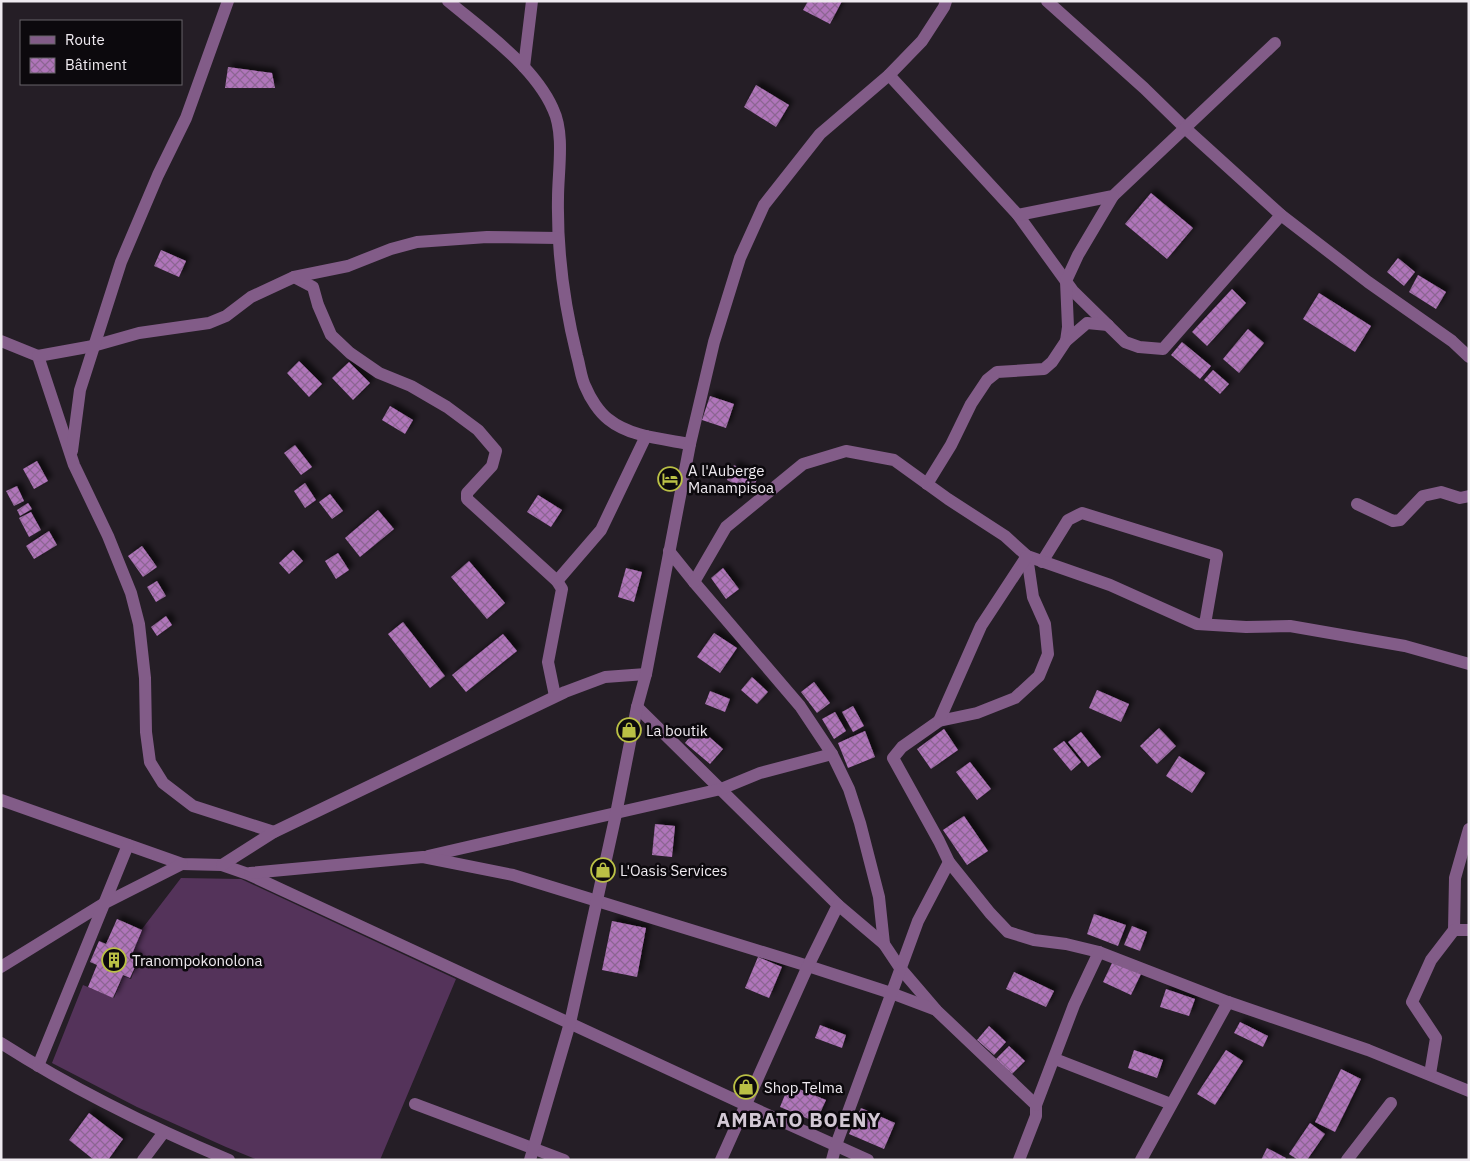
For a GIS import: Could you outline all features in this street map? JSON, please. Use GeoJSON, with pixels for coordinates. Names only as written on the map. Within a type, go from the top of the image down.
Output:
{"type":"FeatureCollection","features":[{"type":"Feature","properties":{"kind":"street"},"geometry":{"type":"LineString","coordinates":[[71,453],[80,390],[121,262],[158,175],[186,118],[228,1]]}},
{"type":"Feature","properties":{"kind":"street"},"geometry":{"type":"LineString","coordinates":[[448,1],[524,67],[540,87],[554,110],[560,137],[558,238],[563,287],[585,388],[607,419],[622,428],[646,436],[690,444]]}},
{"type":"Feature","properties":{"kind":"street"},"geometry":{"type":"LineString","coordinates":[[524,67],[532,1]]}},
{"type":"Feature","properties":{"kind":"street"},"geometry":{"type":"LineString","coordinates":[[532,1154],[570,1022],[616,814],[637,707],[646,674],[668,551],[690,444],[714,342],[740,258],[764,205],[820,134],[890,75],[922,41],[946,1]]}},
{"type":"Feature","properties":{"kind":"street"},"geometry":{"type":"LineString","coordinates":[[1048,1],[1144,88],[1184,128],[1281,215],[1368,282],[1452,341],[1469,357]]}},
{"type":"Feature","properties":{"kind":"street"},"geometry":{"type":"LineString","coordinates":[[1066,341],[1068,327],[1066,281],[1078,254],[1113,196],[1276,43]]}},
{"type":"Feature","properties":{"kind":"street"},"geometry":{"type":"LineString","coordinates":[[890,75],[1018,215],[1073,291],[1126,342],[1139,347],[1163,349],[1281,215]]}},
{"type":"Feature","properties":{"kind":"street"},"geometry":{"type":"LineString","coordinates":[[1018,215],[1113,196]]}},
{"type":"Feature","properties":{"kind":"street"},"geometry":{"type":"LineString","coordinates":[[1,341],[38,356],[94,346],[139,333],[209,323],[226,316],[251,296],[294,277],[348,266],[390,249],[417,242],[487,237],[558,238]]}},
{"type":"Feature","properties":{"kind":"street"},"geometry":{"type":"LineString","coordinates":[[294,277],[313,287],[318,305],[331,335],[350,353],[379,374],[411,386],[447,406],[478,430],[496,451],[492,466],[467,493],[467,499],[558,581],[562,589],[548,662],[555,696]]}},
{"type":"Feature","properties":{"kind":"street"},"geometry":{"type":"LineString","coordinates":[[927,484],[951,445],[971,404],[987,380],[997,372],[1044,369],[1052,362],[1066,341],[1087,323],[1108,325]]}},
{"type":"Feature","properties":{"kind":"street"},"geometry":{"type":"LineString","coordinates":[[1452,341],[1469,340]]}},
{"type":"Feature","properties":{"kind":"street"},"geometry":{"type":"LineString","coordinates":[[38,356],[74,465],[108,536],[133,600],[139,624],[145,678],[146,732],[150,762],[163,783],[193,806],[274,832]]}},
{"type":"Feature","properties":{"kind":"street"},"geometry":{"type":"LineString","coordinates":[[558,581],[601,530],[646,436]]}},
{"type":"Feature","properties":{"kind":"street"},"geometry":{"type":"LineString","coordinates":[[694,582],[726,528],[803,464],[846,451],[894,460],[948,499],[1005,536],[1027,556],[1110,585],[1197,624],[1246,628],[1290,626],[1405,646],[1469,664]]}},
{"type":"Feature","properties":{"kind":"street"},"geometry":{"type":"LineString","coordinates":[[1357,504],[1393,521],[1400,520],[1423,496],[1441,492],[1460,498],[1469,496]]}},
{"type":"Feature","properties":{"kind":"street"},"geometry":{"type":"LineString","coordinates":[[1042,562],[1068,520],[1082,513],[1217,555],[1205,624]]}},
{"type":"Feature","properties":{"kind":"street"},"geometry":{"type":"LineString","coordinates":[[668,551],[800,706],[832,754],[849,789],[860,823],[879,897],[884,944]]}},
{"type":"Feature","properties":{"kind":"street"},"geometry":{"type":"LineString","coordinates":[[1027,556],[1033,597],[1045,624],[1048,654],[1039,676],[1015,698],[977,713],[939,721],[902,747],[893,758],[939,841],[948,862],[1008,932],[1034,940],[1066,944],[1099,952],[1228,1002],[1368,1050],[1469,1091]]}},
{"type":"Feature","properties":{"kind":"street"},"geometry":{"type":"LineString","coordinates":[[939,721],[981,626],[1027,556]]}},
{"type":"Feature","properties":{"kind":"street"},"geometry":{"type":"LineString","coordinates":[[222,865],[274,832],[555,696],[605,677],[646,674]]}},
{"type":"Feature","properties":{"kind":"street"},"geometry":{"type":"LineString","coordinates":[[637,707],[838,906],[884,944],[900,968],[936,1010],[1036,1105]]}},
{"type":"Feature","properties":{"kind":"street"},"geometry":{"type":"LineString","coordinates":[[248,874],[423,857],[721,789],[760,773],[832,754]]}},
{"type":"Feature","properties":{"kind":"street"},"geometry":{"type":"LineString","coordinates":[[1,800],[182,864],[222,865],[248,874],[868,1160]]}},
{"type":"Feature","properties":{"kind":"street"},"geometry":{"type":"LineString","coordinates":[[1430,1074],[1436,1038],[1412,1002],[1431,960],[1454,930],[1455,878],[1469,828]]}},
{"type":"Feature","properties":{"kind":"street"},"geometry":{"type":"LineString","coordinates":[[38,1066],[128,845]]}},
{"type":"Feature","properties":{"kind":"street"},"geometry":{"type":"LineString","coordinates":[[423,857],[513,875],[808,966],[936,1010]]}},
{"type":"Feature","properties":{"kind":"street"},"geometry":{"type":"LineString","coordinates":[[832,1160],[900,968],[918,922],[948,862]]}},
{"type":"Feature","properties":{"kind":"street"},"geometry":{"type":"LineString","coordinates":[[1,967],[103,904],[182,864]]}},
{"type":"Feature","properties":{"kind":"street"},"geometry":{"type":"LineString","coordinates":[[721,1160],[808,966],[838,906]]}},
{"type":"Feature","properties":{"kind":"street"},"geometry":{"type":"LineString","coordinates":[[1454,930],[1469,930]]}},
{"type":"Feature","properties":{"kind":"street"},"geometry":{"type":"LineString","coordinates":[[1019,1160],[1036,1116],[1036,1105],[1074,1005],[1099,952]]}},
{"type":"Feature","properties":{"kind":"street"},"geometry":{"type":"LineString","coordinates":[[1141,1160],[1228,1002]]}},
{"type":"Feature","properties":{"kind":"street"},"geometry":{"type":"LineString","coordinates":[[1,1043],[38,1066],[134,1117],[229,1160]]}},
{"type":"Feature","properties":{"kind":"street"},"geometry":{"type":"LineString","coordinates":[[1054,1059],[1171,1104]]}},
{"type":"Feature","properties":{"kind":"street"},"geometry":{"type":"LineString","coordinates":[[1347,1160],[1391,1103]]}},
{"type":"Feature","properties":{"kind":"street"},"geometry":{"type":"LineString","coordinates":[[414,1104],[532,1154],[564,1160]]}},
{"type":"Feature","properties":{"kind":"street"},"geometry":{"type":"LineString","coordinates":[[142,1160],[164,1132]]}},
{"type":"Feature","properties":{"kind":"shaded area"},"geometry":{"type":"Polygon","coordinates":[[[181,878],[241,879],[456,979],[380,1160],[258,1160],[137,1107],[52,1063],[83,985],[114,998],[123,976],[131,979],[139,958],[132,954],[142,929],[181,878]]]}},
{"type":"Feature","properties":{"kind":"building"},"geometry":{"type":"Polygon","coordinates":[[[808,1],[842,1],[830,24],[803,10],[808,1]]]}},
{"type":"Feature","properties":{"kind":"building"},"geometry":{"type":"Polygon","coordinates":[[[228,67],[272,73],[275,88],[225,88],[228,67]]]}},
{"type":"Feature","properties":{"kind":"building"},"geometry":{"type":"Polygon","coordinates":[[[756,85],[789,105],[776,127],[744,107],[756,85]]]}},
{"type":"Feature","properties":{"kind":"building"},"geometry":{"type":"Polygon","coordinates":[[[1151,193],[1193,228],[1167,259],[1125,224],[1151,193]]]}},
{"type":"Feature","properties":{"kind":"building"},"geometry":{"type":"Polygon","coordinates":[[[161,250],[186,261],[179,277],[154,266],[161,250]]]}},
{"type":"Feature","properties":{"kind":"building"},"geometry":{"type":"Polygon","coordinates":[[[1398,258],[1415,272],[1404,286],[1387,272],[1398,258]]]}},
{"type":"Feature","properties":{"kind":"building"},"geometry":{"type":"Polygon","coordinates":[[[1418,275],[1446,292],[1436,309],[1409,292],[1418,275]]]}},
{"type":"Feature","properties":{"kind":"building"},"geometry":{"type":"Polygon","coordinates":[[[1232,289],[1246,303],[1207,346],[1192,332],[1232,289]]]}},
{"type":"Feature","properties":{"kind":"building"},"geometry":{"type":"Polygon","coordinates":[[[1319,293],[1371,326],[1355,352],[1303,319],[1319,293]]]}},
{"type":"Feature","properties":{"kind":"building"},"geometry":{"type":"Polygon","coordinates":[[[1248,329],[1264,343],[1239,373],[1223,359],[1248,329]]]}},
{"type":"Feature","properties":{"kind":"building"},"geometry":{"type":"Polygon","coordinates":[[[1182,342],[1211,366],[1200,379],[1171,355],[1182,342]]]}},
{"type":"Feature","properties":{"kind":"building"},"geometry":{"type":"Polygon","coordinates":[[[299,361],[322,384],[309,397],[287,373],[299,361]]]}},
{"type":"Feature","properties":{"kind":"building"},"geometry":{"type":"Polygon","coordinates":[[[349,362],[370,383],[353,400],[332,378],[349,362]]]}},
{"type":"Feature","properties":{"kind":"building"},"geometry":{"type":"Polygon","coordinates":[[[1213,370],[1229,384],[1220,394],[1204,380],[1213,370]]]}},
{"type":"Feature","properties":{"kind":"building"},"geometry":{"type":"Polygon","coordinates":[[[710,396],[734,404],[726,428],[702,420],[710,396]]]}},
{"type":"Feature","properties":{"kind":"building"},"geometry":{"type":"Polygon","coordinates":[[[390,406],[413,420],[405,434],[382,420],[390,406]]]}},
{"type":"Feature","properties":{"kind":"building"},"geometry":{"type":"Polygon","coordinates":[[[295,445],[312,467],[301,475],[284,453],[295,445]]]}},
{"type":"Feature","properties":{"kind":"building"},"geometry":{"type":"Polygon","coordinates":[[[37,461],[48,481],[34,489],[23,469],[37,461]]]}},
{"type":"Feature","properties":{"kind":"building"},"geometry":{"type":"Polygon","coordinates":[[[734,465],[758,477],[751,492],[727,480],[734,465]]]}},
{"type":"Feature","properties":{"kind":"building"},"geometry":{"type":"Polygon","coordinates":[[[305,483],[316,500],[305,508],[294,491],[305,483]]]}},
{"type":"Feature","properties":{"kind":"building"},"geometry":{"type":"Polygon","coordinates":[[[17,486],[24,501],[14,506],[6,491],[17,486]]]}},
{"type":"Feature","properties":{"kind":"building"},"geometry":{"type":"Polygon","coordinates":[[[330,494],[343,511],[332,519],[319,502],[330,494]]]}},
{"type":"Feature","properties":{"kind":"building"},"geometry":{"type":"Polygon","coordinates":[[[538,495],[562,510],[551,527],[527,512],[538,495]]]}},
{"type":"Feature","properties":{"kind":"building"},"geometry":{"type":"Polygon","coordinates":[[[28,503],[32,509],[20,516],[17,510],[28,503]]]}},
{"type":"Feature","properties":{"kind":"building"},"geometry":{"type":"Polygon","coordinates":[[[378,510],[394,529],[360,557],[345,538],[378,510]]]}},
{"type":"Feature","properties":{"kind":"building"},"geometry":{"type":"Polygon","coordinates":[[[31,512],[41,530],[29,537],[19,518],[31,512]]]}},
{"type":"Feature","properties":{"kind":"building"},"geometry":{"type":"Polygon","coordinates":[[[49,531],[57,545],[34,559],[26,546],[49,531]]]}},
{"type":"Feature","properties":{"kind":"building"},"geometry":{"type":"Polygon","coordinates":[[[142,546],[157,567],[143,577],[128,556],[142,546]]]}},
{"type":"Feature","properties":{"kind":"building"},"geometry":{"type":"Polygon","coordinates":[[[293,550],[303,561],[289,574],[279,563],[293,550]]]}},
{"type":"Feature","properties":{"kind":"building"},"geometry":{"type":"Polygon","coordinates":[[[338,553],[349,570],[336,579],[325,561],[338,553]]]}},
{"type":"Feature","properties":{"kind":"building"},"geometry":{"type":"Polygon","coordinates":[[[469,561],[505,603],[487,619],[451,577],[469,561]]]}},
{"type":"Feature","properties":{"kind":"building"},"geometry":{"type":"Polygon","coordinates":[[[626,568],[642,572],[634,602],[618,597],[626,568]]]}},
{"type":"Feature","properties":{"kind":"building"},"geometry":{"type":"Polygon","coordinates":[[[723,568],[739,589],[726,599],[711,578],[723,568]]]}},
{"type":"Feature","properties":{"kind":"building"},"geometry":{"type":"Polygon","coordinates":[[[157,581],[166,596],[156,602],[147,587],[157,581]]]}},
{"type":"Feature","properties":{"kind":"building"},"geometry":{"type":"Polygon","coordinates":[[[166,616],[172,625],[157,636],[151,627],[166,616]]]}},
{"type":"Feature","properties":{"kind":"building"},"geometry":{"type":"Polygon","coordinates":[[[403,622],[445,676],[430,688],[388,634],[403,622]]]}},
{"type":"Feature","properties":{"kind":"building"},"geometry":{"type":"Polygon","coordinates":[[[714,633],[737,648],[720,673],[697,657],[714,633]]]}},
{"type":"Feature","properties":{"kind":"building"},"geometry":{"type":"Polygon","coordinates":[[[503,634],[517,651],[466,692],[452,675],[503,634]]]}},
{"type":"Feature","properties":{"kind":"building"},"geometry":{"type":"Polygon","coordinates":[[[752,677],[768,692],[757,704],[741,690],[752,677]]]}},
{"type":"Feature","properties":{"kind":"building"},"geometry":{"type":"Polygon","coordinates":[[[814,682],[830,703],[817,713],[801,692],[814,682]]]}},
{"type":"Feature","properties":{"kind":"building"},"geometry":{"type":"Polygon","coordinates":[[[1097,690],[1129,704],[1121,722],[1089,708],[1097,690]]]}},
{"type":"Feature","properties":{"kind":"building"},"geometry":{"type":"Polygon","coordinates":[[[710,691],[730,699],[725,712],[705,704],[710,691]]]}},
{"type":"Feature","properties":{"kind":"building"},"geometry":{"type":"Polygon","coordinates":[[[853,706],[864,726],[853,732],[842,712],[853,706]]]}},
{"type":"Feature","properties":{"kind":"building"},"geometry":{"type":"Polygon","coordinates":[[[835,712],[846,731],[834,739],[822,719],[835,712]]]}},
{"type":"Feature","properties":{"kind":"building"},"geometry":{"type":"Polygon","coordinates":[[[698,727],[723,749],[710,764],[685,743],[698,727]]]}},
{"type":"Feature","properties":{"kind":"building"},"geometry":{"type":"Polygon","coordinates":[[[1159,728],[1176,746],[1157,764],[1140,746],[1159,728]]]}},
{"type":"Feature","properties":{"kind":"building"},"geometry":{"type":"Polygon","coordinates":[[[944,729],[958,750],[931,769],[917,749],[944,729]]]}},
{"type":"Feature","properties":{"kind":"building"},"geometry":{"type":"Polygon","coordinates":[[[865,731],[875,757],[848,768],[838,743],[865,731]]]}},
{"type":"Feature","properties":{"kind":"building"},"geometry":{"type":"Polygon","coordinates":[[[1081,732],[1101,757],[1088,767],[1068,742],[1081,732]]]}},
{"type":"Feature","properties":{"kind":"building"},"geometry":{"type":"Polygon","coordinates":[[[1064,741],[1081,762],[1071,771],[1053,749],[1064,741]]]}},
{"type":"Feature","properties":{"kind":"building"},"geometry":{"type":"Polygon","coordinates":[[[1179,756],[1205,773],[1192,793],[1166,776],[1179,756]]]}},
{"type":"Feature","properties":{"kind":"building"},"geometry":{"type":"Polygon","coordinates":[[[970,762],[991,789],[977,800],[956,772],[970,762]]]}},
{"type":"Feature","properties":{"kind":"building"},"geometry":{"type":"Polygon","coordinates":[[[964,816],[988,851],[967,865],[943,830],[964,816]]]}},
{"type":"Feature","properties":{"kind":"building"},"geometry":{"type":"Polygon","coordinates":[[[655,824],[675,826],[672,857],[652,855],[655,824]]]}},
{"type":"Feature","properties":{"kind":"building"},"geometry":{"type":"Polygon","coordinates":[[[1094,914],[1126,925],[1118,946],[1087,934],[1094,914]]]}},
{"type":"Feature","properties":{"kind":"building","name":"Tranompokonolona"},"geometry":{"type":"Polygon","coordinates":[[[117,919],[142,930],[132,954],[139,958],[130,978],[123,975],[113,998],[88,987],[97,965],[90,962],[99,941],[106,944],[117,919]]]}},
{"type":"Feature","properties":{"kind":"building"},"geometry":{"type":"Polygon","coordinates":[[[612,921],[646,928],[637,977],[602,970],[612,921]]]}},
{"type":"Feature","properties":{"kind":"building"},"geometry":{"type":"Polygon","coordinates":[[[1132,926],[1147,932],[1140,951],[1124,945],[1132,926]]]}},
{"type":"Feature","properties":{"kind":"building"},"geometry":{"type":"Polygon","coordinates":[[[758,957],[782,967],[769,998],[745,988],[758,957]]]}},
{"type":"Feature","properties":{"kind":"building"},"geometry":{"type":"Polygon","coordinates":[[[1113,961],[1141,974],[1131,995],[1103,982],[1113,961]]]}},
{"type":"Feature","properties":{"kind":"building"},"geometry":{"type":"Polygon","coordinates":[[[1014,972],[1054,991],[1046,1007],[1006,989],[1014,972]]]}},
{"type":"Feature","properties":{"kind":"building"},"geometry":{"type":"Polygon","coordinates":[[[1166,989],[1195,999],[1189,1016],[1160,1007],[1166,989]]]}},
{"type":"Feature","properties":{"kind":"building"},"geometry":{"type":"Polygon","coordinates":[[[1240,1022],[1268,1036],[1263,1047],[1234,1033],[1240,1022]]]}},
{"type":"Feature","properties":{"kind":"building"},"geometry":{"type":"Polygon","coordinates":[[[820,1025],[846,1035],[842,1048],[815,1038],[820,1025]]]}},
{"type":"Feature","properties":{"kind":"building"},"geometry":{"type":"Polygon","coordinates":[[[989,1026],[1006,1042],[994,1055],[977,1040],[989,1026]]]}},
{"type":"Feature","properties":{"kind":"building"},"geometry":{"type":"Polygon","coordinates":[[[1009,1046],[1025,1061],[1012,1074],[996,1059],[1009,1046]]]}},
{"type":"Feature","properties":{"kind":"building"},"geometry":{"type":"Polygon","coordinates":[[[1134,1050],[1163,1060],[1157,1078],[1128,1068],[1134,1050]]]}},
{"type":"Feature","properties":{"kind":"building"},"geometry":{"type":"Polygon","coordinates":[[[1226,1050],[1243,1061],[1215,1105],[1197,1094],[1226,1050]]]}},
{"type":"Feature","properties":{"kind":"building"},"geometry":{"type":"Polygon","coordinates":[[[1341,1069],[1361,1079],[1335,1132],[1315,1122],[1341,1069]]]}},
{"type":"Feature","properties":{"kind":"building"},"geometry":{"type":"Polygon","coordinates":[[[789,1085],[826,1100],[816,1122],[780,1107],[789,1085]]]}},
{"type":"Feature","properties":{"kind":"building"},"geometry":{"type":"Polygon","coordinates":[[[861,1108],[895,1123],[884,1149],[849,1134],[861,1108]]]}},
{"type":"Feature","properties":{"kind":"building"},"geometry":{"type":"Polygon","coordinates":[[[89,1113],[123,1139],[108,1160],[94,1160],[69,1140],[89,1113]]]}},
{"type":"Feature","properties":{"kind":"building"},"geometry":{"type":"Polygon","coordinates":[[[1310,1123],[1325,1134],[1307,1160],[1298,1160],[1289,1154],[1310,1123]]]}},
{"type":"Feature","properties":{"kind":"building"},"geometry":{"type":"Polygon","coordinates":[[[1267,1148],[1286,1158],[1285,1160],[1261,1160],[1267,1148]]]}},
{"type":"Feature","properties":{"kind":"place","name":"A l'Auberge Manampisoa"},"geometry":{"type":"Point","coordinates":[670,479]}},
{"type":"Feature","properties":{"kind":"place","name":"La boutik"},"geometry":{"type":"Point","coordinates":[629,730]}},
{"type":"Feature","properties":{"kind":"place","name":"L'Oasis Services"},"geometry":{"type":"Point","coordinates":[603,870]}},
{"type":"Feature","properties":{"kind":"place","name":"Tranompokonolona"},"geometry":{"type":"Point","coordinates":[114,960]}},
{"type":"Feature","properties":{"kind":"place","name":"Shop Telma"},"geometry":{"type":"Point","coordinates":[746,1087]}},
{"type":"Feature","properties":{"kind":"district","name":"AMBATO BOENY"},"geometry":{"type":"Point","coordinates":[799,1119]}}]}
